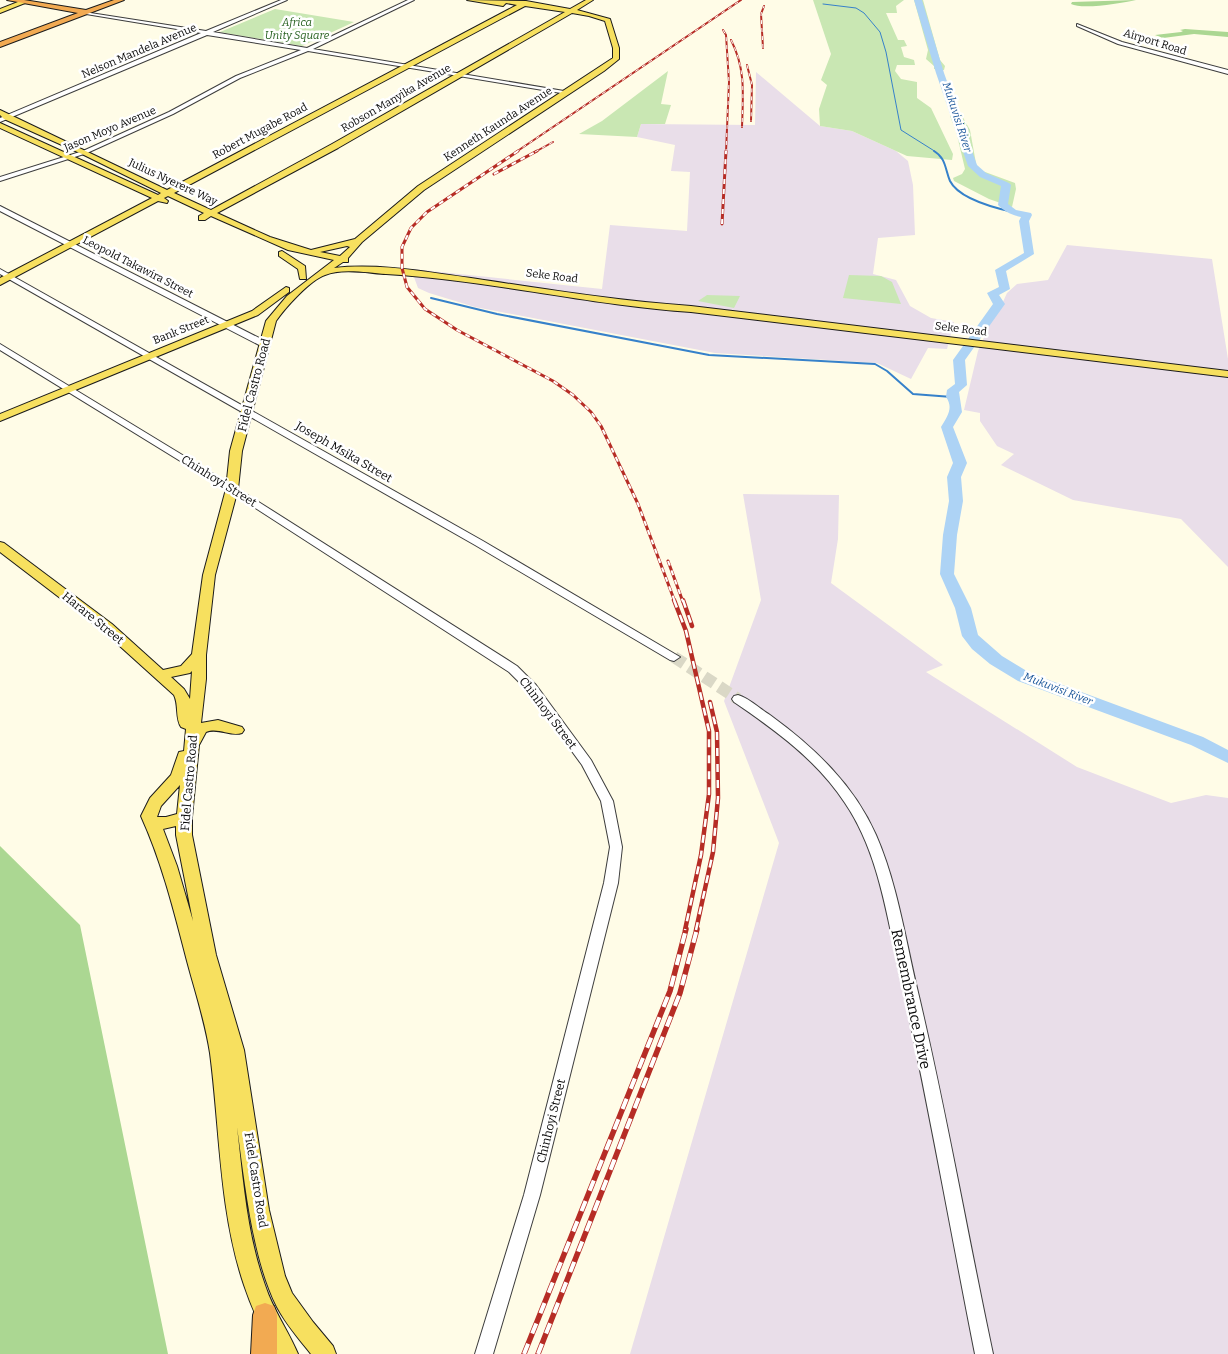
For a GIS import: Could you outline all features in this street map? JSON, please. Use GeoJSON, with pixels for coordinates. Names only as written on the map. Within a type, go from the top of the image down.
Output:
{"type":"FeatureCollection","features":[{"type":"Feature","properties":{"kind":"highway"},"geometry":{"type":"LineString","coordinates":[[0,45],[110,0]]}},
{"type":"Feature","properties":{"kind":"highway"},"geometry":{"type":"LineString","coordinates":[[0,41],[120,0]]}},
{"type":"Feature","properties":{"kind":"highway"},"geometry":{"type":"LineString","coordinates":[[20,1],[83,12]]}},
{"type":"Feature","properties":{"kind":"highway"},"geometry":{"type":"LineString","coordinates":[[264,1354],[265,1315]]}},
{"type":"Feature","properties":{"kind":"main road"},"geometry":{"type":"LineString","coordinates":[[470,0],[522,5]]}},
{"type":"Feature","properties":{"kind":"main road"},"geometry":{"type":"LineString","coordinates":[[495,0],[568,12]]}},
{"type":"Feature","properties":{"kind":"main road","name":"Robert Mugabe Road"},"geometry":{"type":"LineString","coordinates":[[0,282],[531,0]]}},
{"type":"Feature","properties":{"kind":"main road","name":"Robson Manyika Avenue"},"geometry":{"type":"LineString","coordinates":[[202,218],[590,0]]}},
{"type":"Feature","properties":{"kind":"main road"},"geometry":{"type":"LineString","coordinates":[[0,6],[20,1]]}},
{"type":"Feature","properties":{"kind":"main road"},"geometry":{"type":"LineString","coordinates":[[0,11],[20,1]]}},
{"type":"Feature","properties":{"kind":"main road","name":"Kenneth Kaunda Avenue"},"geometry":{"type":"LineString","coordinates":[[358,240],[421,188],[616,59],[617,52],[608,20],[568,12]]}},
{"type":"Feature","properties":{"kind":"main road","name":"Julius Nyerere Way"},"geometry":{"type":"LineString","coordinates":[[2,116],[85,152],[167,193],[267,239],[331,261],[352,266]]}},
{"type":"Feature","properties":{"kind":"main road","name":"Julius Nyerere Way"},"geometry":{"type":"LineString","coordinates":[[0,125],[260,245],[322,268]]}},
{"type":"Feature","properties":{"kind":"main road"},"geometry":{"type":"LineString","coordinates":[[300,250],[330,248],[358,240]]}},
{"type":"Feature","properties":{"kind":"main road"},"geometry":{"type":"LineString","coordinates":[[331,261],[358,240]]}},
{"type":"Feature","properties":{"kind":"main road","name":"Fidel Castro Road"},"geometry":{"type":"LineString","coordinates":[[325,1354],[305,1330],[275,1278],[259,1210],[236,1050],[208,955],[186,851],[184,817],[188,798],[199,679],[199,655],[209,575],[232,488],[236,451],[266,345],[270,322],[279,308],[322,268],[331,261],[341,259],[350,252],[358,240]]}},
{"type":"Feature","properties":{"kind":"main road"},"geometry":{"type":"LineString","coordinates":[[350,252],[352,266]]}},
{"type":"Feature","properties":{"kind":"main road"},"geometry":{"type":"LineString","coordinates":[[282,254],[302,268],[304,277]]}},
{"type":"Feature","properties":{"kind":"main road"},"geometry":{"type":"LineString","coordinates":[[341,259],[352,266]]}},
{"type":"Feature","properties":{"kind":"main road"},"geometry":{"type":"LineString","coordinates":[[322,268],[352,266]]}},
{"type":"Feature","properties":{"kind":"main road","name":"Seke Road"},"geometry":{"type":"LineString","coordinates":[[352,266],[470,280],[637,305],[691,309],[1228,374]]}},
{"type":"Feature","properties":{"kind":"main road","name":"Bank Street"},"geometry":{"type":"LineString","coordinates":[[0,418],[261,310],[304,277],[322,268]]}},
{"type":"Feature","properties":{"kind":"main road","name":"Harare Street"},"geometry":{"type":"LineString","coordinates":[[0,546],[107,628],[182,694]]}},
{"type":"Feature","properties":{"kind":"main road"},"geometry":{"type":"LineString","coordinates":[[160,675],[185,670],[199,655]]}},
{"type":"Feature","properties":{"kind":"main road","name":"Fidel Castro Road"},"geometry":{"type":"LineString","coordinates":[[182,694],[186,710],[184,762],[176,781],[156,801],[150,810],[149,816],[158,835],[190,938],[213,1025],[219,1054],[241,1236],[252,1280],[265,1315],[287,1354]]}},
{"type":"Feature","properties":{"kind":"main road"},"geometry":{"type":"LineString","coordinates":[[192,751],[198,733],[204,727],[215,724],[237,730]]}},
{"type":"Feature","properties":{"kind":"main road"},"geometry":{"type":"LineString","coordinates":[[164,795],[178,795],[188,798]]}},
{"type":"Feature","properties":{"kind":"main road"},"geometry":{"type":"LineString","coordinates":[[153,823],[167,823],[184,817]]}},
{"type":"Feature","properties":{"kind":"street","name":"Nelson Mandela Avenue"},"geometry":{"type":"LineString","coordinates":[[2,116],[285,0]]}},
{"type":"Feature","properties":{"kind":"street","name":"Jason Moyo Avenue"},"geometry":{"type":"LineString","coordinates":[[0,179],[85,152],[180,111],[304,54],[308,50],[412,0]]}},
{"type":"Feature","properties":{"kind":"street"},"geometry":{"type":"LineString","coordinates":[[83,12],[568,92]]}},
{"type":"Feature","properties":{"kind":"street","name":"Airport Road"},"geometry":{"type":"LineString","coordinates":[[1079,25],[1120,43],[1228,72]]}},
{"type":"Feature","properties":{"kind":"street","name":"Airport Road"},"geometry":{"type":"LineString","coordinates":[[1141,56],[1228,77]]}},
{"type":"Feature","properties":{"kind":"street","name":"Leopold Takawira Street"},"geometry":{"type":"LineString","coordinates":[[0,208],[266,345]]}},
{"type":"Feature","properties":{"kind":"street","name":"Joseph Msika Street"},"geometry":{"type":"LineString","coordinates":[[0,271],[247,410],[674,657]]}},
{"type":"Feature","properties":{"kind":"street","name":"Chinhoyi Street"},"geometry":{"type":"LineString","coordinates":[[0,346],[232,488],[513,669],[532,688],[586,764],[607,801],[616,847],[611,882],[532,1195],[486,1347]]}},
{"type":"Feature","properties":{"kind":"street","name":"Remembrance Drive"},"geometry":{"type":"LineString","coordinates":[[738,699],[781,728],[825,768],[844,790],[862,820],[872,844],[882,872],[915,1010],[984,1354]]}},
{"type":"Feature","properties":{"kind":"shaded area"},"geometry":{"type":"Polygon","coordinates":[[[756,72],[820,126],[852,131],[896,151],[908,161],[913,185],[915,235],[878,238],[873,274],[896,280],[910,306],[931,318],[954,322],[947,349],[928,348],[911,379],[877,363],[715,353],[475,307],[418,288],[411,269],[602,289],[610,225],[687,231],[690,172],[671,171],[675,145],[637,137],[641,124],[755,125],[756,72]]]}},
{"type":"Feature","properties":{"kind":"shaded area"},"geometry":{"type":"Polygon","coordinates":[[[1067,245],[1212,259],[1228,359],[1228,567],[1181,519],[1073,500],[1001,465],[1014,454],[997,446],[980,421],[980,413],[964,410],[978,351],[993,317],[1007,293],[1017,284],[1048,280],[1067,245]]]}},
{"type":"Feature","properties":{"kind":"shaded area"},"geometry":{"type":"Polygon","coordinates":[[[743,494],[839,495],[838,539],[831,583],[943,665],[926,672],[1077,767],[1171,803],[1206,795],[1228,798],[1228,1354],[630,1354],[779,843],[724,701],[761,600],[743,494]]]}},
{"type":"Feature","properties":{"kind":"green space"},"geometry":{"type":"Polygon","coordinates":[[[813,0],[904,0],[896,6],[897,13],[886,13],[898,40],[904,40],[907,46],[901,47],[904,57],[914,60],[915,65],[897,65],[895,71],[901,79],[917,82],[917,98],[931,108],[953,154],[952,160],[907,156],[852,131],[820,126],[819,109],[827,85],[821,80],[831,54],[813,0]]]}},
{"type":"Feature","properties":{"kind":"green space"},"geometry":{"type":"Polygon","coordinates":[[[914,0],[923,0],[940,60],[945,66],[944,70],[934,69],[934,66],[926,59],[928,50],[914,0]]]}},
{"type":"Feature","properties":{"kind":"green space"},"geometry":{"type":"Polygon","coordinates":[[[1136,0],[1093,6],[1071,4],[1072,2],[1136,0]]]}},
{"type":"Feature","properties":{"kind":"green space","name":"Africa Unity Square"},"geometry":{"type":"Polygon","coordinates":[[[275,9],[354,22],[302,46],[220,32],[275,9]]]}},
{"type":"Feature","properties":{"kind":"green space"},"geometry":{"type":"Polygon","coordinates":[[[1180,30],[1228,32],[1228,37],[1194,34],[1163,38],[1155,35],[1181,32],[1183,31],[1180,30]]]}},
{"type":"Feature","properties":{"kind":"green space"},"geometry":{"type":"Polygon","coordinates":[[[668,71],[661,104],[671,105],[665,124],[641,124],[637,137],[579,134],[602,121],[668,71]]]}},
{"type":"Feature","properties":{"kind":"green space"},"geometry":{"type":"Polygon","coordinates":[[[961,114],[970,130],[977,169],[1015,183],[1016,189],[1012,207],[989,199],[954,181],[953,178],[962,174],[965,169],[956,131],[950,116],[961,114]]]}},
{"type":"Feature","properties":{"kind":"green space"},"geometry":{"type":"Polygon","coordinates":[[[849,275],[881,276],[892,282],[901,304],[843,298],[849,275]]]}},
{"type":"Feature","properties":{"kind":"green space"},"geometry":{"type":"Polygon","coordinates":[[[707,295],[740,296],[734,308],[698,301],[707,295]]]}},
{"type":"Feature","properties":{"kind":"green space"},"geometry":{"type":"Polygon","coordinates":[[[0,846],[80,925],[168,1354],[0,1354],[0,846]]]}},
{"type":"Feature","properties":{"kind":"waterway","name":"Mukuvisi River"},"geometry":{"type":"LineString","coordinates":[[918,0],[940,73],[973,166],[983,175],[1006,185],[1003,205],[1013,212],[1027,215],[1024,221],[1029,254],[1000,270],[1005,289],[993,293],[999,304],[959,360],[961,385],[953,390],[952,397],[955,400],[956,412],[947,427],[960,463],[954,477],[956,501],[950,535],[947,574],[963,608],[970,636],[996,660],[1024,677],[1197,741],[1228,757]]}},
{"type":"Feature","properties":{"kind":"waterway"},"geometry":{"type":"LineString","coordinates":[[823,4],[856,8],[864,13],[880,32],[886,52],[901,130],[936,152]]}},
{"type":"Feature","properties":{"kind":"waterway"},"geometry":{"type":"LineString","coordinates":[[934,151],[943,160],[950,181],[961,193],[978,202],[1013,212]]}},
{"type":"Feature","properties":{"kind":"waterway"},"geometry":{"type":"LineString","coordinates":[[431,298],[497,314],[709,355],[875,364],[887,371],[913,394],[952,397]]}},
{"type":"Feature","properties":{"kind":"tunnel"},"geometry":{"type":"LineString","coordinates":[[674,657],[738,699]]}},
{"type":"Feature","properties":{"kind":"railway"},"geometry":{"type":"LineString","coordinates":[[516,152],[741,0]]}},
{"type":"Feature","properties":{"kind":"railway"},"geometry":{"type":"LineString","coordinates":[[763,48],[761,14],[764,6]]}},
{"type":"Feature","properties":{"kind":"railway"},"geometry":{"type":"LineString","coordinates":[[723,30],[726,35],[729,82],[726,152]]}},
{"type":"Feature","properties":{"kind":"railway"},"geometry":{"type":"LineString","coordinates":[[731,40],[741,72],[743,93],[742,127]]}},
{"type":"Feature","properties":{"kind":"railway"},"geometry":{"type":"LineString","coordinates":[[747,65],[752,85],[751,121]]}},
{"type":"Feature","properties":{"kind":"railway"},"geometry":{"type":"LineString","coordinates":[[535,152],[553,142]]}},
{"type":"Feature","properties":{"kind":"railway"},"geometry":{"type":"LineString","coordinates":[[518,151],[427,212],[411,228],[402,247],[402,268],[407,287],[425,309],[457,330],[553,381],[573,395],[591,412],[601,426],[638,504],[675,602]]}},
{"type":"Feature","properties":{"kind":"railway"},"geometry":{"type":"LineString","coordinates":[[494,174],[537,151]]}},
{"type":"Feature","properties":{"kind":"railway"},"geometry":{"type":"LineString","coordinates":[[722,224],[726,151]]}},
{"type":"Feature","properties":{"kind":"railway"},"geometry":{"type":"LineString","coordinates":[[668,561],[683,602]]}},
{"type":"Feature","properties":{"kind":"railway"},"geometry":{"type":"LineString","coordinates":[[674,600],[686,631],[709,731],[709,794],[701,855],[685,930]]}},
{"type":"Feature","properties":{"kind":"railway"},"geometry":{"type":"LineString","coordinates":[[683,600],[692,626]]}},
{"type":"Feature","properties":{"kind":"railway"},"geometry":{"type":"LineString","coordinates":[[696,930],[713,852],[718,798],[717,732],[710,702]]}},
{"type":"Feature","properties":{"kind":"railway"},"geometry":{"type":"LineString","coordinates":[[524,1354],[670,991],[686,929]]}},
{"type":"Feature","properties":{"kind":"railway"},"geometry":{"type":"LineString","coordinates":[[538,1354],[680,993],[697,929]]}}]}
